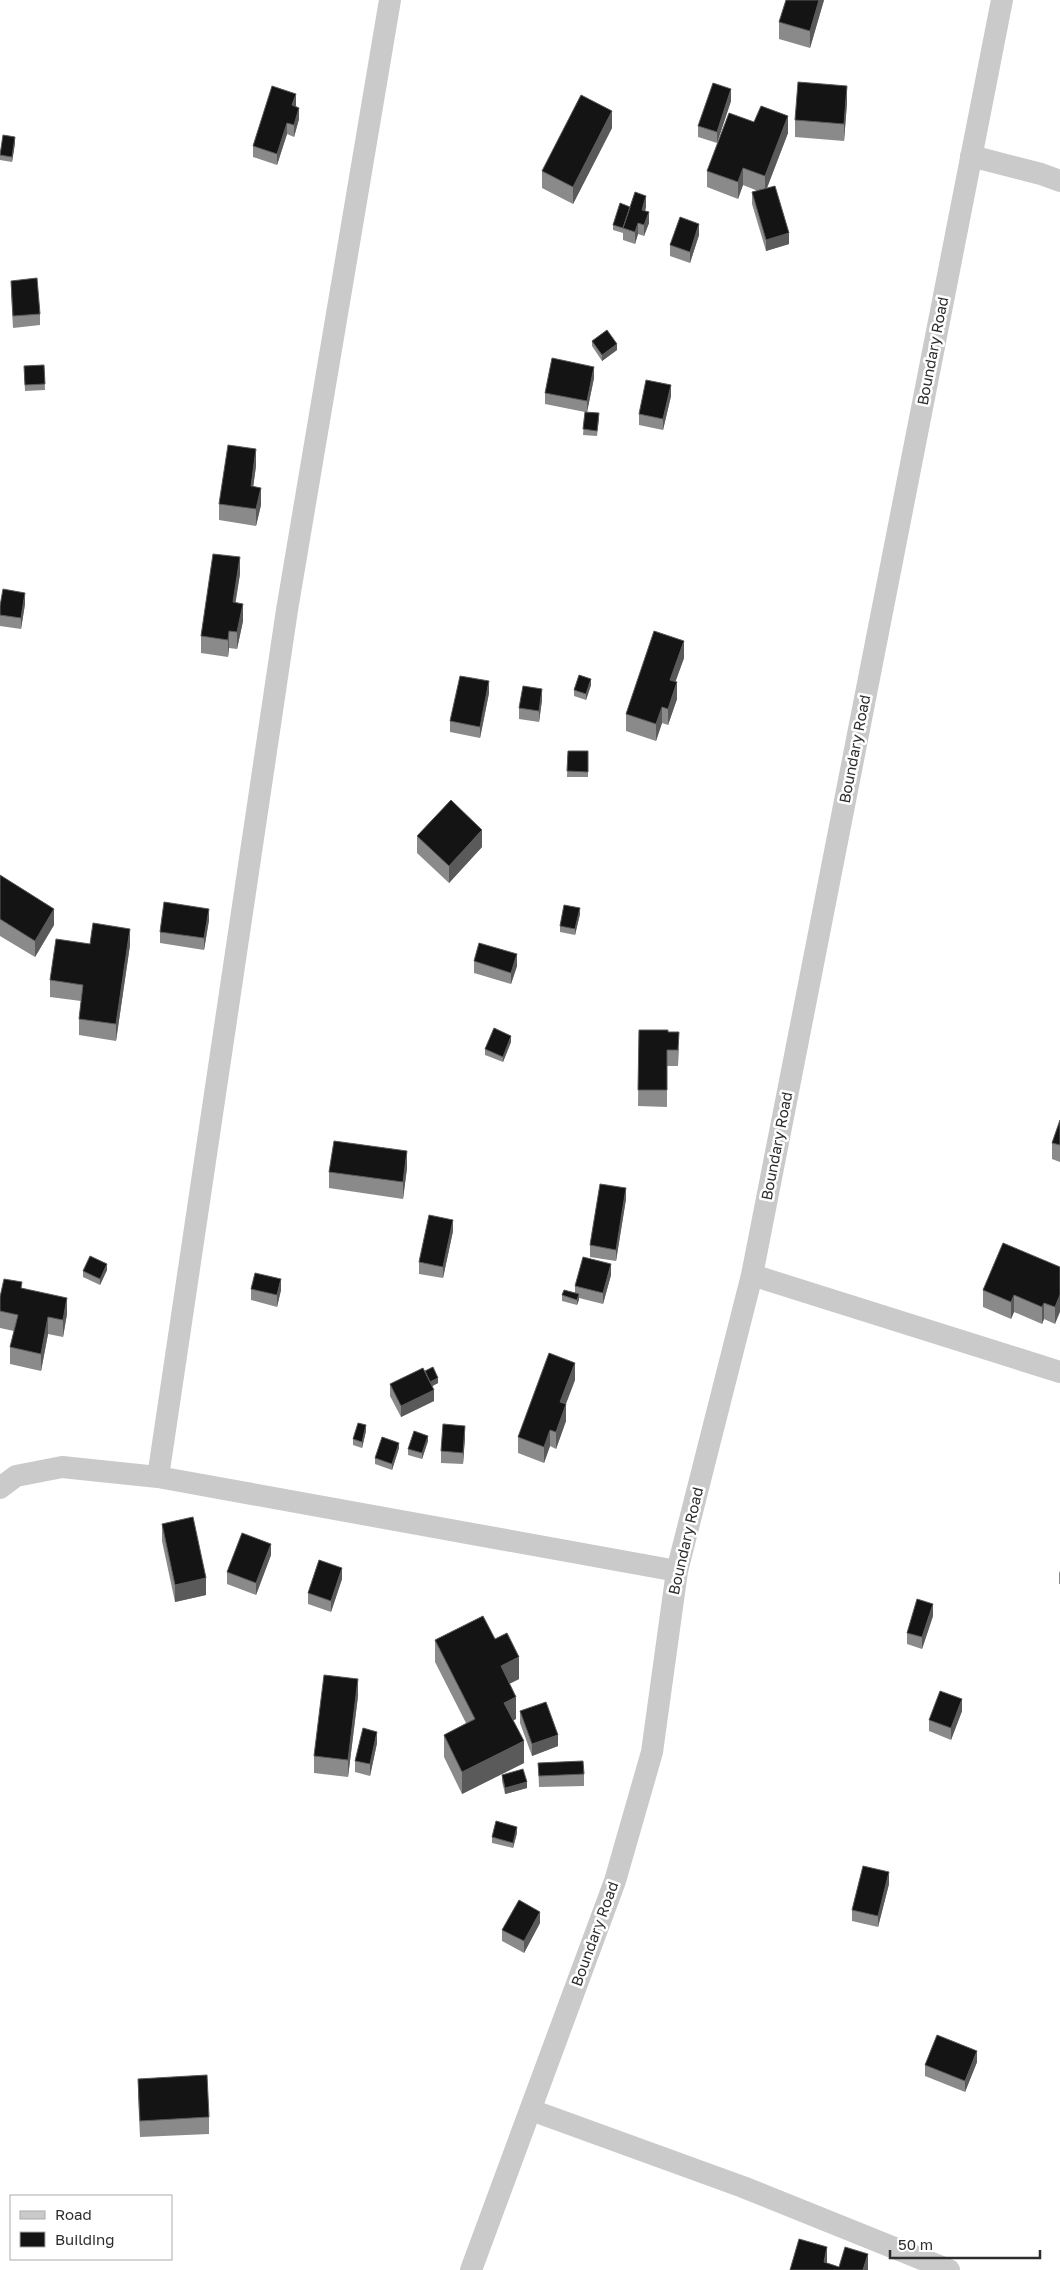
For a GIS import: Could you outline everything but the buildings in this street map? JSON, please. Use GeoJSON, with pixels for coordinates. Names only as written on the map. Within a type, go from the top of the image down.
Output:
{"type":"FeatureCollection","features":[{"type":"Feature","properties":{"kind":"street"},"geometry":{"type":"LineString","coordinates":[[158,1477],[287,610],[390,0]]}},
{"type":"Feature","properties":{"kind":"street","name":"Boundary Road"},"geometry":{"type":"LineString","coordinates":[[471,2270],[615,1881],[652,1752],[677,1570],[752,1275],[1002,0]]}},
{"type":"Feature","properties":{"kind":"street"},"geometry":{"type":"LineString","coordinates":[[971,156],[1041,174],[1060,181]]}},
{"type":"Feature","properties":{"kind":"street"},"geometry":{"type":"LineString","coordinates":[[752,1275],[1060,1372]]}},
{"type":"Feature","properties":{"kind":"street"},"geometry":{"type":"LineString","coordinates":[[0,1488],[16,1476],[62,1467],[158,1477],[677,1570]]}},
{"type":"Feature","properties":{"kind":"street"},"geometry":{"type":"LineString","coordinates":[[531,2110],[743,2187],[935,2267]]}}]}
